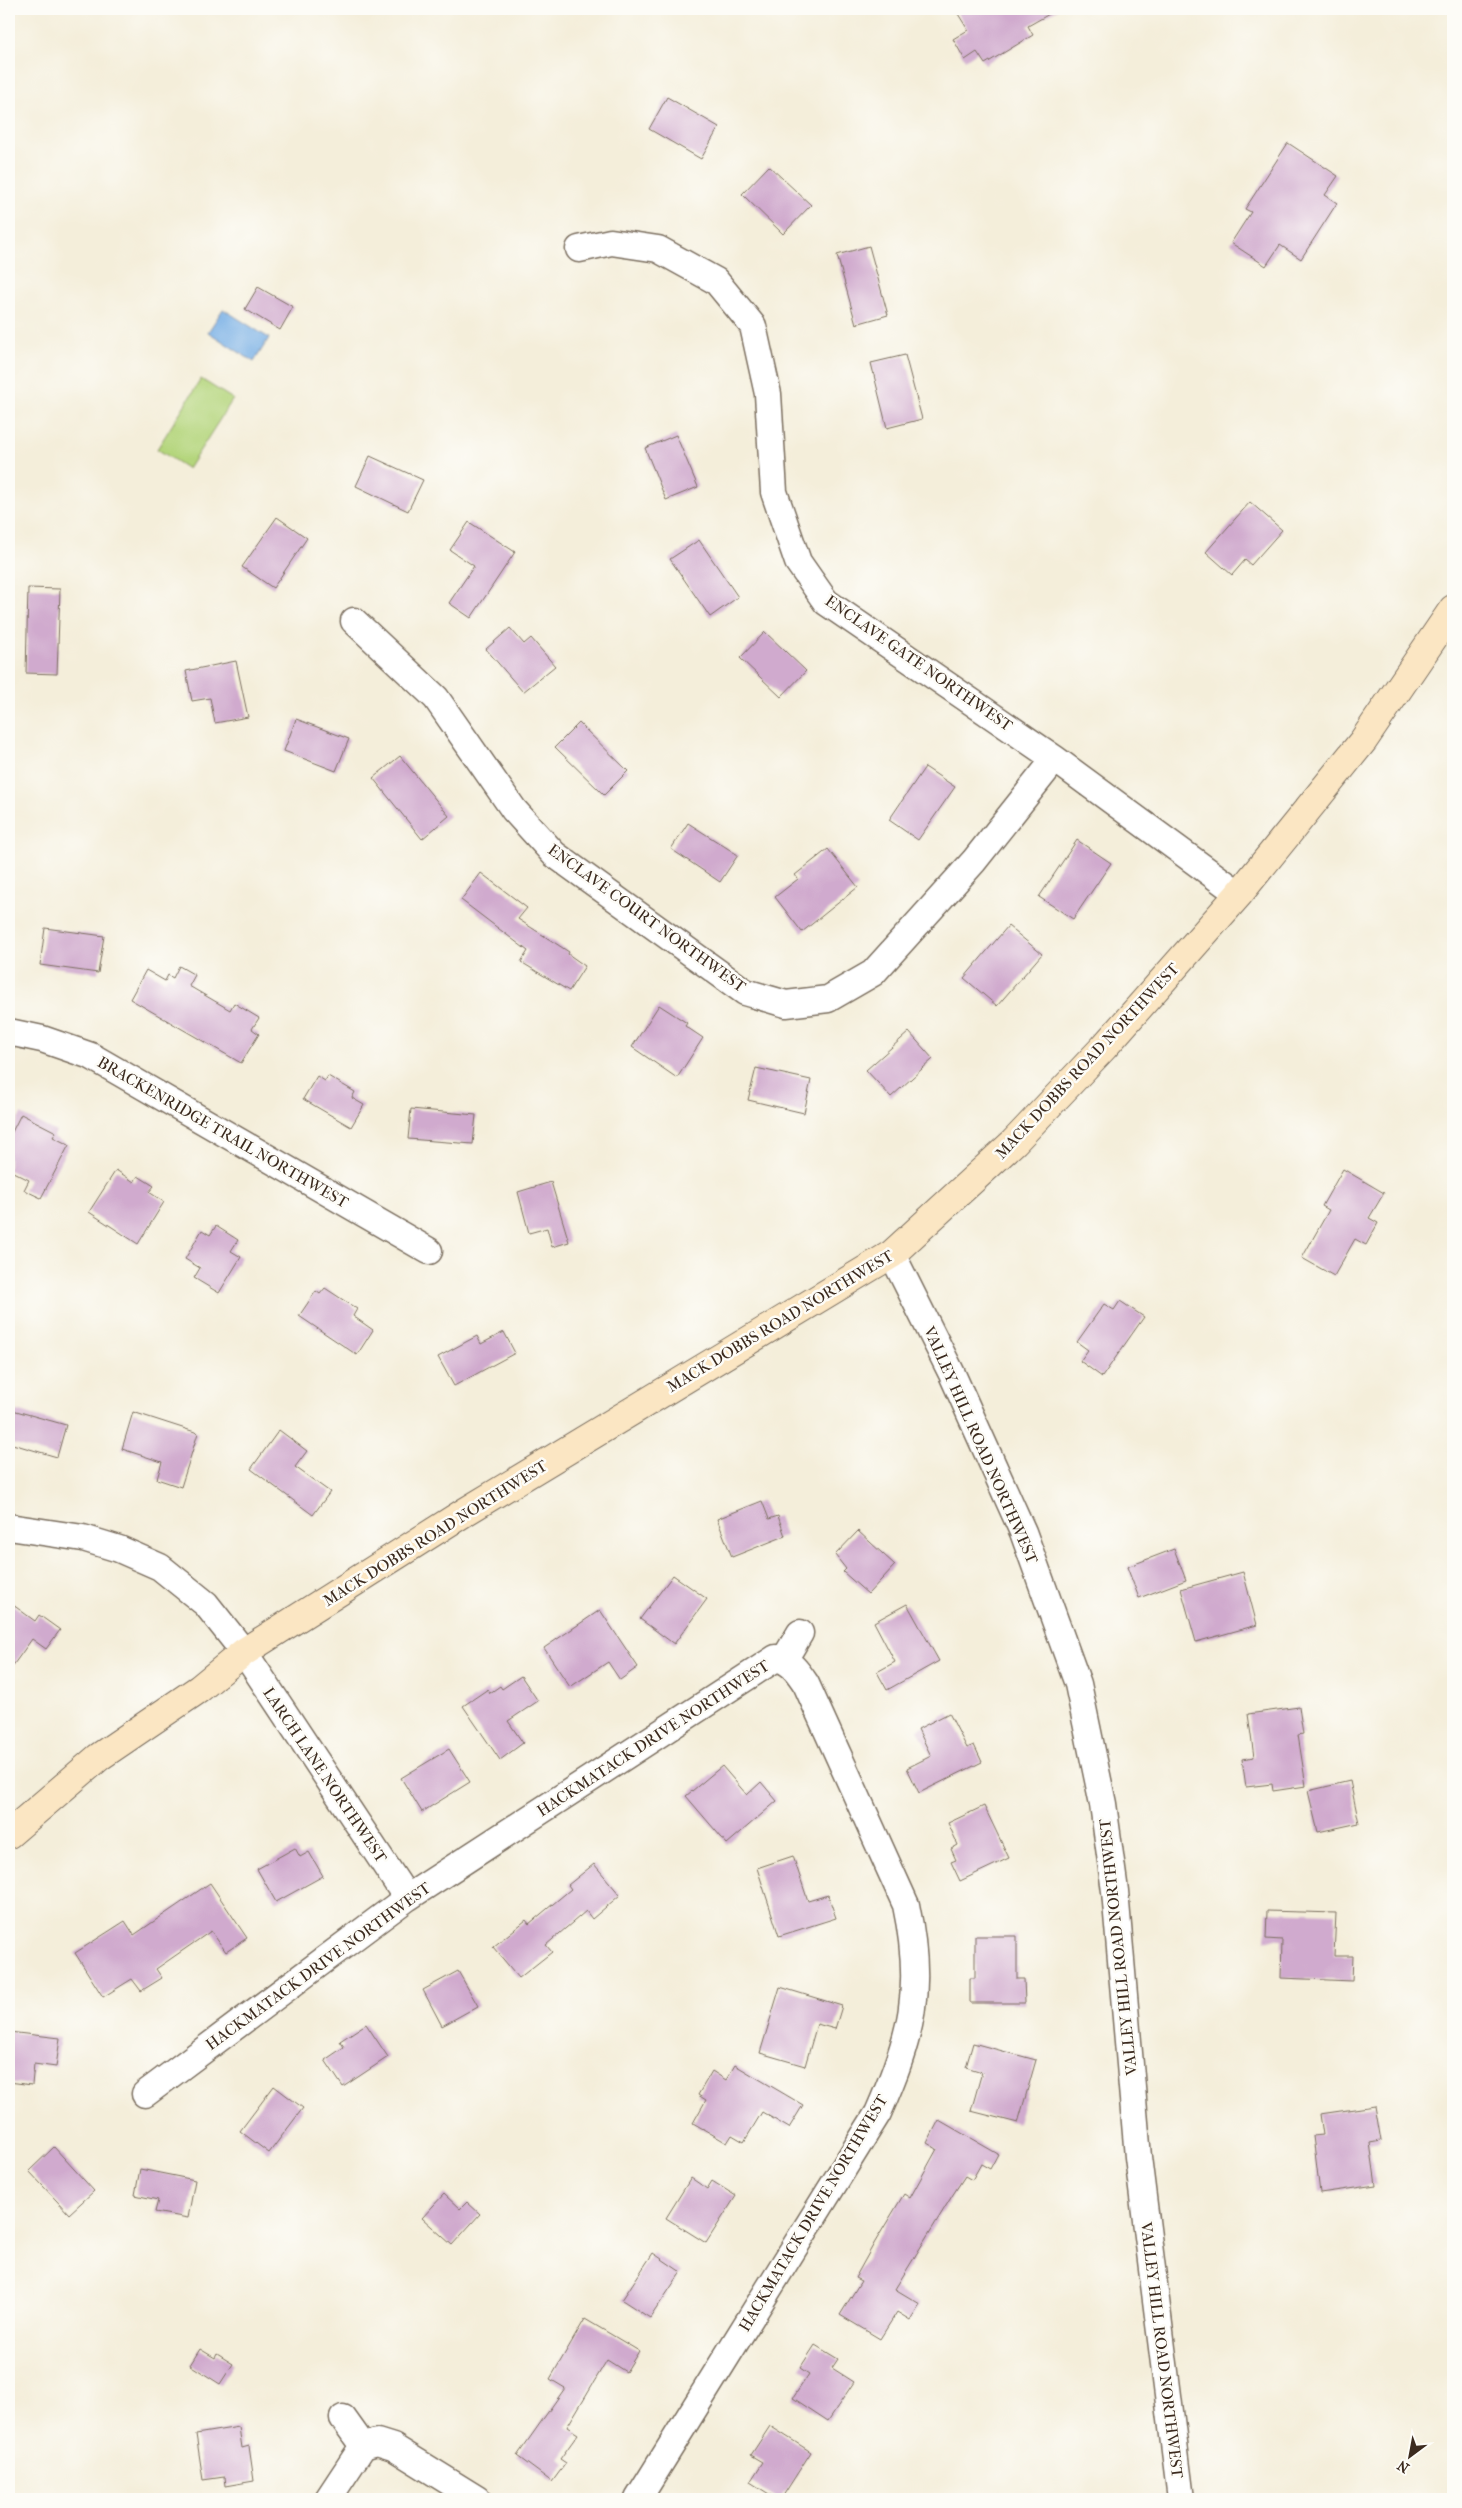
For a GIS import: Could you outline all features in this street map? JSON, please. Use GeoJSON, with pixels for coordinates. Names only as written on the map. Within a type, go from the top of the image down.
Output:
{"type":"FeatureCollection","features":[{"type":"Feature","properties":{"kind":"street","name":"ENCLAVE GATE NORTHWEST"},"geometry":{"type":"LineString","coordinates":[[579,249],[611,242],[658,249],[716,281],[753,326],[768,394],[774,492],[798,562],[826,602],[1055,759],[1239,894]]}},
{"type":"Feature","properties":{"kind":"street","name":"MACK DOBBS ROAD NORTHWEST"},"geometry":{"type":"LineString","coordinates":[[9,1834],[99,1757],[199,1689],[244,1652],[491,1497],[892,1254],[1014,1142],[1104,1047],[1239,894],[1363,741],[1453,610]]}},
{"type":"Feature","properties":{"kind":"street","name":"ENCLAVE COURT NORTHWEST"},"geometry":{"type":"LineString","coordinates":[[354,621],[436,698],[514,810],[554,854],[745,992],[786,1004],[828,999],[873,973],[974,861],[1055,759]]}},
{"type":"Feature","properties":{"kind":"street","name":"BRACKENRIDGE TRAIL NORTHWEST"},"geometry":{"type":"LineString","coordinates":[[9,1032],[42,1039],[91,1056],[429,1251]]}},
{"type":"Feature","properties":{"kind":"street","name":"VALLEY HILL ROAD NORTHWEST"},"geometry":{"type":"LineString","coordinates":[[892,1254],[952,1374],[1023,1532],[1078,1684],[1103,1804],[1115,1891],[1138,2157],[1181,2499]]}},
{"type":"Feature","properties":{"kind":"street","name":"LARCH LANE NORTHWEST"},"geometry":{"type":"LineString","coordinates":[[9,1527],[84,1538],[160,1567],[206,1604],[244,1652],[407,1898]]}},
{"type":"Feature","properties":{"kind":"street"},"geometry":{"type":"LineString","coordinates":[[784,1660],[800,1633]]}},
{"type":"Feature","properties":{"kind":"street","name":"HACKMATACK DRIVE NORTHWEST"},"geometry":{"type":"LineString","coordinates":[[145,2094],[407,1898],[776,1658],[784,1660],[796,1669],[806,1684],[906,1905],[913,1938],[915,1985],[909,2030],[898,2068],[878,2113],[638,2499]]}},
{"type":"Feature","properties":{"kind":"street"},"geometry":{"type":"LineString","coordinates":[[343,2418],[363,2446]]}},
{"type":"Feature","properties":{"kind":"street"},"geometry":{"type":"LineString","coordinates":[[328,2499],[363,2446],[377,2442],[394,2448],[477,2499]]}},
{"type":"Feature","properties":{"kind":"green space"},"geometry":{"type":"Polygon","coordinates":[[[201,379],[233,399],[188,469],[157,449],[201,379]]]}},
{"type":"Feature","properties":{"kind":"water"},"geometry":{"type":"Polygon","coordinates":[[[223,309],[269,338],[254,362],[208,332],[223,309]]]}},
{"type":"Feature","properties":{"kind":"building"},"geometry":{"type":"Polygon","coordinates":[[[955,9],[1058,9],[1028,26],[1033,35],[985,64],[977,52],[965,60],[953,39],[968,30],[955,9]]]}},
{"type":"Feature","properties":{"kind":"building"},"geometry":{"type":"Polygon","coordinates":[[[667,97],[719,127],[701,159],[649,129],[667,97]]]}},
{"type":"Feature","properties":{"kind":"building"},"geometry":{"type":"Polygon","coordinates":[[[1288,143],[1338,176],[1325,195],[1337,203],[1301,259],[1280,245],[1266,266],[1231,243],[1251,212],[1245,209],[1288,143]]]}},
{"type":"Feature","properties":{"kind":"building"},"geometry":{"type":"Polygon","coordinates":[[[769,166],[811,205],[783,234],[742,194],[769,166]]]}},
{"type":"Feature","properties":{"kind":"building"},"geometry":{"type":"Polygon","coordinates":[[[869,246],[888,315],[856,324],[837,255],[869,246]]]}},
{"type":"Feature","properties":{"kind":"building"},"geometry":{"type":"Polygon","coordinates":[[[258,287],[293,307],[280,330],[245,309],[258,287]]]}},
{"type":"Feature","properties":{"kind":"building"},"geometry":{"type":"Polygon","coordinates":[[[905,355],[922,419],[887,428],[871,363],[905,355]]]}},
{"type":"Feature","properties":{"kind":"building"},"geometry":{"type":"Polygon","coordinates":[[[676,435],[698,487],[666,500],[645,448],[676,435]]]}},
{"type":"Feature","properties":{"kind":"building"},"geometry":{"type":"Polygon","coordinates":[[[370,456],[423,480],[408,511],[356,486],[370,456]]]}},
{"type":"Feature","properties":{"kind":"building"},"geometry":{"type":"Polygon","coordinates":[[[1250,502],[1282,530],[1251,565],[1245,560],[1232,575],[1206,552],[1250,502]]]}},
{"type":"Feature","properties":{"kind":"building"},"geometry":{"type":"Polygon","coordinates":[[[277,517],[307,538],[273,588],[242,567],[277,517]]]}},
{"type":"Feature","properties":{"kind":"building"},"geometry":{"type":"Polygon","coordinates":[[[469,522],[515,552],[471,618],[449,603],[474,566],[450,550],[469,522]]]}},
{"type":"Feature","properties":{"kind":"building"},"geometry":{"type":"Polygon","coordinates":[[[699,540],[738,597],[710,617],[670,559],[699,540]]]}},
{"type":"Feature","properties":{"kind":"building"},"geometry":{"type":"Polygon","coordinates":[[[28,588],[60,589],[57,674],[26,673],[28,588]]]}},
{"type":"Feature","properties":{"kind":"building"},"geometry":{"type":"Polygon","coordinates":[[[510,628],[524,644],[531,638],[555,666],[523,692],[486,649],[510,628]]]}},
{"type":"Feature","properties":{"kind":"building"},"geometry":{"type":"Polygon","coordinates":[[[765,632],[806,671],[781,697],[740,658],[765,632]]]}},
{"type":"Feature","properties":{"kind":"building"},"geometry":{"type":"Polygon","coordinates":[[[236,661],[248,717],[215,723],[210,698],[192,701],[186,671],[236,661]]]}},
{"type":"Feature","properties":{"kind":"building"},"geometry":{"type":"Polygon","coordinates":[[[296,719],[349,739],[336,771],[284,751],[296,719]]]}},
{"type":"Feature","properties":{"kind":"building"},"geometry":{"type":"Polygon","coordinates":[[[579,723],[628,771],[604,795],[555,747],[579,723]]]}},
{"type":"Feature","properties":{"kind":"building"},"geometry":{"type":"Polygon","coordinates":[[[400,756],[449,816],[422,839],[373,778],[400,756]]]}},
{"type":"Feature","properties":{"kind":"building"},"geometry":{"type":"Polygon","coordinates":[[[925,767],[955,787],[918,840],[889,820],[925,767]]]}},
{"type":"Feature","properties":{"kind":"building"},"geometry":{"type":"Polygon","coordinates":[[[688,823],[738,855],[720,882],[671,849],[688,823]]]}},
{"type":"Feature","properties":{"kind":"building"},"geometry":{"type":"Polygon","coordinates":[[[1077,840],[1111,863],[1073,919],[1039,897],[1077,840]]]}},
{"type":"Feature","properties":{"kind":"building"},"geometry":{"type":"Polygon","coordinates":[[[828,849],[858,887],[802,932],[775,897],[798,879],[795,875],[828,849]]]}},
{"type":"Feature","properties":{"kind":"building"},"geometry":{"type":"Polygon","coordinates":[[[481,873],[527,908],[518,919],[569,952],[568,954],[585,966],[569,991],[521,962],[528,951],[461,900],[481,873]]]}},
{"type":"Feature","properties":{"kind":"building"},"geometry":{"type":"Polygon","coordinates":[[[1008,926],[1042,954],[997,1006],[964,978],[1008,926]]]}},
{"type":"Feature","properties":{"kind":"building"},"geometry":{"type":"Polygon","coordinates":[[[45,928],[104,936],[98,973],[40,965],[45,928]]]}},
{"type":"Feature","properties":{"kind":"building"},"geometry":{"type":"Polygon","coordinates":[[[179,966],[195,975],[189,986],[230,1010],[234,1003],[259,1018],[252,1029],[259,1034],[241,1063],[130,999],[146,970],[165,981],[168,975],[173,978],[179,966]]]}},
{"type":"Feature","properties":{"kind":"building"},"geometry":{"type":"Polygon","coordinates":[[[659,1005],[687,1023],[685,1026],[703,1038],[677,1078],[632,1047],[659,1005]]]}},
{"type":"Feature","properties":{"kind":"building"},"geometry":{"type":"Polygon","coordinates":[[[909,1032],[933,1059],[891,1097],[866,1070],[909,1032]]]}},
{"type":"Feature","properties":{"kind":"building"},"geometry":{"type":"Polygon","coordinates":[[[756,1068],[811,1080],[804,1113],[748,1100],[756,1068]]]}},
{"type":"Feature","properties":{"kind":"building"},"geometry":{"type":"Polygon","coordinates":[[[317,1076],[325,1081],[328,1076],[355,1092],[352,1098],[364,1105],[351,1127],[303,1099],[317,1076]]]}},
{"type":"Feature","properties":{"kind":"building"},"geometry":{"type":"Polygon","coordinates":[[[411,1109],[476,1115],[473,1144],[408,1139],[411,1109]]]}},
{"type":"Feature","properties":{"kind":"building"},"geometry":{"type":"Polygon","coordinates":[[[21,1114],[56,1132],[53,1137],[69,1145],[41,1198],[24,1190],[29,1180],[9,1170],[9,1138],[21,1114]]]}},
{"type":"Feature","properties":{"kind":"building"},"geometry":{"type":"Polygon","coordinates":[[[1343,1169],[1384,1193],[1369,1218],[1378,1223],[1366,1245],[1355,1239],[1334,1276],[1302,1258],[1329,1210],[1322,1206],[1343,1169]]]}},
{"type":"Feature","properties":{"kind":"building"},"geometry":{"type":"Polygon","coordinates":[[[116,1170],[134,1182],[138,1176],[154,1186],[149,1192],[164,1202],[138,1244],[89,1212],[116,1170]]]}},
{"type":"Feature","properties":{"kind":"building"},"geometry":{"type":"Polygon","coordinates":[[[551,1182],[569,1242],[552,1247],[547,1228],[529,1233],[518,1192],[551,1182]]]}},
{"type":"Feature","properties":{"kind":"building"},"geometry":{"type":"Polygon","coordinates":[[[216,1226],[238,1240],[231,1251],[241,1257],[219,1293],[194,1278],[200,1268],[185,1259],[202,1230],[210,1235],[216,1226]]]}},
{"type":"Feature","properties":{"kind":"building"},"geometry":{"type":"Polygon","coordinates":[[[325,1288],[357,1309],[353,1316],[373,1330],[357,1355],[299,1316],[316,1291],[320,1294],[325,1288]]]}},
{"type":"Feature","properties":{"kind":"building"},"geometry":{"type":"Polygon","coordinates":[[[1120,1301],[1144,1317],[1102,1377],[1080,1361],[1088,1350],[1077,1342],[1104,1304],[1114,1310],[1120,1301]]]}},
{"type":"Feature","properties":{"kind":"building"},"geometry":{"type":"Polygon","coordinates":[[[504,1332],[515,1353],[454,1386],[438,1357],[477,1336],[481,1344],[504,1332]]]}},
{"type":"Feature","properties":{"kind":"building"},"geometry":{"type":"Polygon","coordinates":[[[9,1409],[66,1425],[57,1457],[9,1443],[9,1409]]]}},
{"type":"Feature","properties":{"kind":"building"},"geometry":{"type":"Polygon","coordinates":[[[133,1412],[198,1433],[181,1487],[157,1479],[162,1462],[122,1449],[133,1412]]]}},
{"type":"Feature","properties":{"kind":"building"},"geometry":{"type":"Polygon","coordinates":[[[279,1430],[307,1451],[295,1467],[330,1492],[313,1515],[251,1469],[279,1430]]]}},
{"type":"Feature","properties":{"kind":"building"},"geometry":{"type":"Polygon","coordinates":[[[762,1501],[769,1519],[778,1516],[785,1536],[732,1557],[717,1519],[762,1501]]]}},
{"type":"Feature","properties":{"kind":"building"},"geometry":{"type":"Polygon","coordinates":[[[858,1531],[895,1565],[868,1594],[843,1572],[846,1569],[835,1555],[858,1531]]]}},
{"type":"Feature","properties":{"kind":"building"},"geometry":{"type":"Polygon","coordinates":[[[1174,1549],[1186,1580],[1139,1598],[1127,1567],[1174,1549]]]}},
{"type":"Feature","properties":{"kind":"building"},"geometry":{"type":"Polygon","coordinates":[[[1243,1572],[1257,1625],[1196,1642],[1181,1589],[1243,1572]]]}},
{"type":"Feature","properties":{"kind":"building"},"geometry":{"type":"Polygon","coordinates":[[[673,1575],[707,1599],[674,1644],[640,1619],[673,1575]]]}},
{"type":"Feature","properties":{"kind":"building"},"geometry":{"type":"Polygon","coordinates":[[[9,1602],[35,1621],[39,1615],[60,1630],[46,1649],[32,1639],[9,1671],[9,1602]]]}},
{"type":"Feature","properties":{"kind":"building"},"geometry":{"type":"Polygon","coordinates":[[[907,1604],[939,1661],[887,1690],[877,1672],[895,1662],[874,1622],[907,1604]]]}},
{"type":"Feature","properties":{"kind":"building"},"geometry":{"type":"Polygon","coordinates":[[[600,1610],[638,1667],[620,1680],[608,1662],[570,1687],[544,1648],[600,1610]]]}},
{"type":"Feature","properties":{"kind":"building"},"geometry":{"type":"Polygon","coordinates":[[[521,1676],[538,1701],[508,1721],[523,1743],[500,1760],[463,1706],[488,1689],[490,1693],[500,1686],[502,1689],[521,1676]]]}},
{"type":"Feature","properties":{"kind":"building"},"geometry":{"type":"Polygon","coordinates":[[[1299,1707],[1303,1734],[1298,1735],[1306,1786],[1273,1791],[1272,1784],[1246,1787],[1242,1759],[1254,1757],[1248,1714],[1299,1707]]]}},
{"type":"Feature","properties":{"kind":"building"},"geometry":{"type":"Polygon","coordinates":[[[949,1713],[967,1748],[974,1745],[982,1762],[919,1793],[907,1768],[931,1756],[918,1729],[949,1713]]]}},
{"type":"Feature","properties":{"kind":"building"},"geometry":{"type":"Polygon","coordinates":[[[449,1749],[470,1782],[422,1812],[401,1778],[449,1749]]]}},
{"type":"Feature","properties":{"kind":"building"},"geometry":{"type":"Polygon","coordinates":[[[722,1766],[747,1795],[761,1782],[777,1801],[727,1844],[686,1796],[722,1766]]]}},
{"type":"Feature","properties":{"kind":"building"},"geometry":{"type":"Polygon","coordinates":[[[1350,1781],[1359,1823],[1318,1832],[1308,1791],[1350,1781]]]}},
{"type":"Feature","properties":{"kind":"building"},"geometry":{"type":"Polygon","coordinates":[[[984,1806],[1009,1858],[960,1881],[951,1862],[956,1860],[951,1849],[958,1845],[948,1823],[984,1806]]]}},
{"type":"Feature","properties":{"kind":"building"},"geometry":{"type":"Polygon","coordinates":[[[295,1848],[300,1857],[309,1852],[323,1876],[276,1902],[257,1869],[295,1848]]]}},
{"type":"Feature","properties":{"kind":"building"},"geometry":{"type":"Polygon","coordinates":[[[793,1856],[808,1901],[828,1895],[836,1918],[779,1936],[757,1868],[793,1856]]]}},
{"type":"Feature","properties":{"kind":"building"},"geometry":{"type":"Polygon","coordinates":[[[594,1864],[620,1895],[592,1919],[586,1911],[546,1945],[552,1952],[519,1978],[493,1947],[526,1920],[529,1924],[571,1889],[568,1885],[594,1864]]]}},
{"type":"Feature","properties":{"kind":"building"},"geometry":{"type":"Polygon","coordinates":[[[210,1883],[247,1938],[226,1952],[211,1931],[156,1969],[162,1978],[141,1991],[132,1979],[103,1997],[75,1953],[125,1921],[134,1935],[210,1883]]]}},
{"type":"Feature","properties":{"kind":"building"},"geometry":{"type":"Polygon","coordinates":[[[1267,1911],[1336,1913],[1334,1956],[1353,1956],[1352,1981],[1281,1978],[1282,1940],[1266,1939],[1267,1911]]]}},
{"type":"Feature","properties":{"kind":"building"},"geometry":{"type":"Polygon","coordinates":[[[975,1936],[1017,1936],[1017,1979],[1024,1979],[1025,2003],[970,2003],[970,1978],[975,1978],[975,1936]]]}},
{"type":"Feature","properties":{"kind":"building"},"geometry":{"type":"Polygon","coordinates":[[[458,1971],[478,2006],[442,2026],[423,1990],[458,1971]]]}},
{"type":"Feature","properties":{"kind":"building"},"geometry":{"type":"Polygon","coordinates":[[[780,1987],[842,2006],[835,2029],[817,2024],[805,2066],[760,2053],[780,1987]]]}},
{"type":"Feature","properties":{"kind":"building"},"geometry":{"type":"Polygon","coordinates":[[[366,2024],[388,2057],[343,2087],[325,2060],[344,2047],[340,2041],[366,2024]]]}},
{"type":"Feature","properties":{"kind":"building"},"geometry":{"type":"Polygon","coordinates":[[[9,2032],[60,2038],[56,2067],[34,2064],[32,2085],[9,2082],[9,2032]]]}},
{"type":"Feature","properties":{"kind":"building"},"geometry":{"type":"Polygon","coordinates":[[[973,2043],[1036,2060],[1018,2123],[971,2111],[982,2072],[966,2067],[973,2043]]]}},
{"type":"Feature","properties":{"kind":"building"},"geometry":{"type":"Polygon","coordinates":[[[735,2065],[803,2105],[789,2128],[762,2112],[744,2142],[732,2135],[727,2143],[693,2123],[706,2100],[698,2095],[712,2071],[726,2080],[735,2065]]]}},
{"type":"Feature","properties":{"kind":"building"},"geometry":{"type":"Polygon","coordinates":[[[274,2086],[303,2108],[269,2153],[240,2131],[274,2086]]]}},
{"type":"Feature","properties":{"kind":"building"},"geometry":{"type":"Polygon","coordinates":[[[1375,2106],[1381,2141],[1370,2143],[1376,2185],[1320,2193],[1313,2136],[1323,2135],[1320,2114],[1375,2106]]]}},
{"type":"Feature","properties":{"kind":"building"},"geometry":{"type":"Polygon","coordinates":[[[939,2120],[998,2154],[990,2169],[981,2164],[972,2180],[965,2176],[952,2196],[895,2289],[920,2304],[910,2320],[897,2312],[880,2339],[840,2315],[861,2281],[855,2278],[875,2242],[904,2194],[910,2198],[937,2149],[927,2143],[939,2120]]]}},
{"type":"Feature","properties":{"kind":"building"},"geometry":{"type":"Polygon","coordinates":[[[54,2147],[94,2191],[69,2214],[29,2171],[54,2147]]]}},
{"type":"Feature","properties":{"kind":"building"},"geometry":{"type":"Polygon","coordinates":[[[140,2169],[195,2180],[188,2218],[155,2212],[158,2200],[135,2195],[140,2169]]]}},
{"type":"Feature","properties":{"kind":"building"},"geometry":{"type":"Polygon","coordinates":[[[691,2178],[707,2189],[712,2181],[736,2196],[706,2243],[666,2218],[691,2178]]]}},
{"type":"Feature","properties":{"kind":"building"},"geometry":{"type":"Polygon","coordinates":[[[444,2194],[460,2209],[467,2202],[480,2214],[452,2245],[422,2218],[444,2194]]]}},
{"type":"Feature","properties":{"kind":"building"},"geometry":{"type":"Polygon","coordinates":[[[653,2253],[681,2272],[650,2318],[622,2300],[653,2253]]]}},
{"type":"Feature","properties":{"kind":"building"},"geometry":{"type":"Polygon","coordinates":[[[585,2319],[639,2351],[626,2372],[607,2360],[567,2427],[578,2434],[560,2459],[566,2463],[552,2482],[517,2456],[565,2388],[550,2379],[585,2319]]]}},
{"type":"Feature","properties":{"kind":"building"},"geometry":{"type":"Polygon","coordinates":[[[815,2345],[838,2359],[832,2368],[854,2382],[828,2421],[793,2398],[809,2374],[800,2368],[815,2345]]]}},
{"type":"Feature","properties":{"kind":"building"},"geometry":{"type":"Polygon","coordinates":[[[200,2349],[215,2358],[217,2354],[233,2364],[220,2384],[190,2365],[200,2349]]]}},
{"type":"Feature","properties":{"kind":"building"},"geometry":{"type":"Polygon","coordinates":[[[770,2426],[811,2452],[781,2499],[777,2499],[750,2482],[763,2462],[751,2455],[770,2426]]]}},
{"type":"Feature","properties":{"kind":"building"},"geometry":{"type":"Polygon","coordinates":[[[239,2427],[242,2448],[249,2446],[254,2481],[225,2486],[224,2477],[203,2480],[196,2434],[239,2427]]]}}]}
